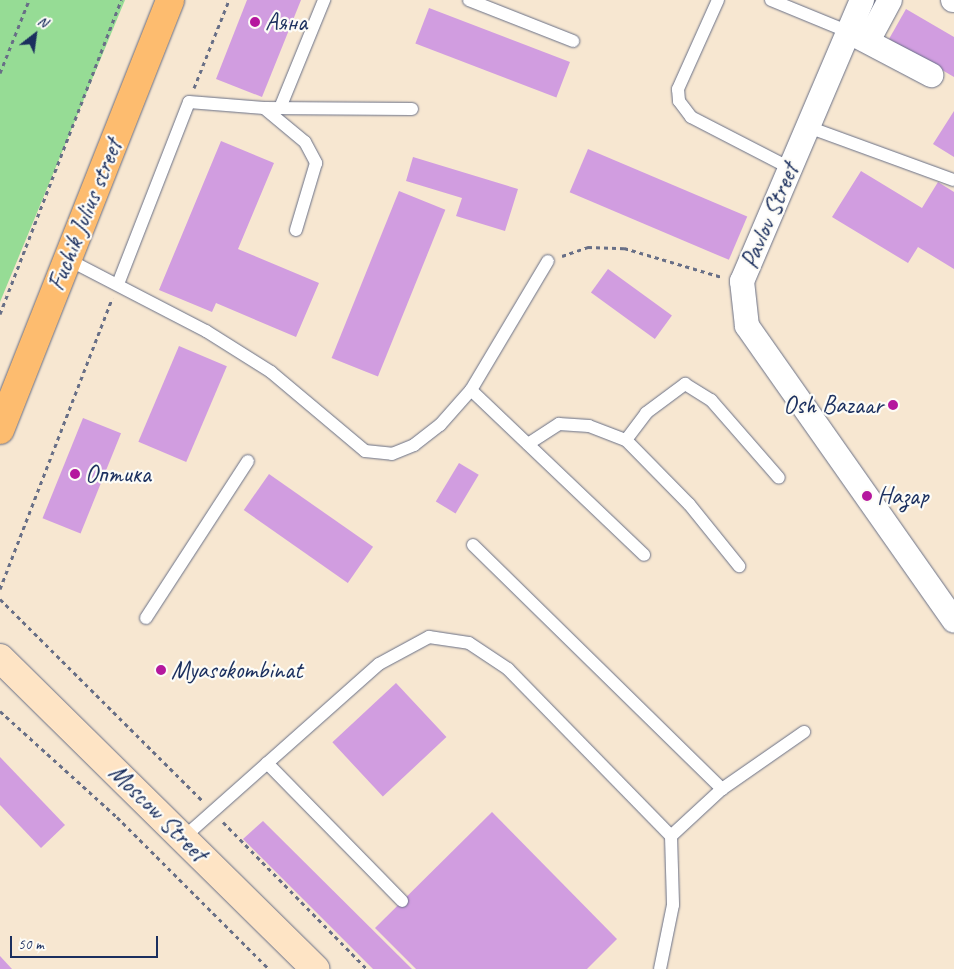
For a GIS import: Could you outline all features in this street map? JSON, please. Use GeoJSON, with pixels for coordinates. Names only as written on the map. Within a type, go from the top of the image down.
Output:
{"type":"FeatureCollection","features":[{"type":"Feature","properties":{"kind":"main road","name":"Fuchik Julius street"},"geometry":{"type":"LineString","coordinates":[[0,430],[170,0]]}},
{"type":"Feature","properties":{"kind":"main road","name":"Moscow Street"},"geometry":{"type":"LineString","coordinates":[[0,658],[315,969]]}},
{"type":"Feature","properties":{"kind":"street","name":"Pavlov Street"},"geometry":{"type":"LineString","coordinates":[[862,0],[859,35],[808,127],[742,281],[747,326],[954,621]]}},
{"type":"Feature","properties":{"kind":"street"},"geometry":{"type":"LineString","coordinates":[[890,0],[859,35],[931,75]]}},
{"type":"Feature","properties":{"kind":"lane"},"geometry":{"type":"LineString","coordinates":[[280,108],[324,0]]}},
{"type":"Feature","properties":{"kind":"lane"},"geometry":{"type":"LineString","coordinates":[[469,0],[573,41]]}},
{"type":"Feature","properties":{"kind":"lane"},"geometry":{"type":"LineString","coordinates":[[718,0],[678,88],[679,101],[691,117],[790,168]]}},
{"type":"Feature","properties":{"kind":"lane"},"geometry":{"type":"LineString","coordinates":[[771,0],[859,35]]}},
{"type":"Feature","properties":{"kind":"lane"},"geometry":{"type":"LineString","coordinates":[[118,284],[189,102],[264,108],[412,109]]}},
{"type":"Feature","properties":{"kind":"lane"},"geometry":{"type":"LineString","coordinates":[[264,108],[305,142],[316,163],[296,230]]}},
{"type":"Feature","properties":{"kind":"lane"},"geometry":{"type":"LineString","coordinates":[[808,127],[954,180]]}},
{"type":"Feature","properties":{"kind":"lane"},"geometry":{"type":"LineString","coordinates":[[67,259],[118,284],[271,372],[365,451],[392,454],[414,445],[440,425],[471,390],[548,261]]}},
{"type":"Feature","properties":{"kind":"lane"},"geometry":{"type":"LineString","coordinates":[[626,440],[652,407],[686,384],[711,400],[779,478]]}},
{"type":"Feature","properties":{"kind":"lane"},"geometry":{"type":"LineString","coordinates":[[471,390],[644,555]]}},
{"type":"Feature","properties":{"kind":"lane"},"geometry":{"type":"LineString","coordinates":[[528,444],[559,424],[589,426],[626,440],[689,504],[739,566]]}},
{"type":"Feature","properties":{"kind":"lane"},"geometry":{"type":"LineString","coordinates":[[146,618],[248,461]]}},
{"type":"Feature","properties":{"kind":"lane"},"geometry":{"type":"LineString","coordinates":[[473,545],[722,789]]}},
{"type":"Feature","properties":{"kind":"lane"},"geometry":{"type":"LineString","coordinates":[[183,838],[379,664],[430,638],[469,643],[508,669],[671,836],[673,905],[660,969]]}},
{"type":"Feature","properties":{"kind":"lane"},"geometry":{"type":"LineString","coordinates":[[671,836],[722,789],[804,732]]}},
{"type":"Feature","properties":{"kind":"lane"},"geometry":{"type":"LineString","coordinates":[[267,763],[402,901]]}},
{"type":"Feature","properties":{"kind":"path"},"geometry":{"type":"LineString","coordinates":[[0,73],[29,0]]}},
{"type":"Feature","properties":{"kind":"path"},"geometry":{"type":"LineString","coordinates":[[0,314],[121,0]]}},
{"type":"Feature","properties":{"kind":"path"},"geometry":{"type":"LineString","coordinates":[[189,102],[229,0]]}},
{"type":"Feature","properties":{"kind":"path"},"geometry":{"type":"LineString","coordinates":[[548,261],[588,247],[624,248],[707,275],[742,281]]}},
{"type":"Feature","properties":{"kind":"path"},"geometry":{"type":"LineString","coordinates":[[0,589],[118,284]]}},
{"type":"Feature","properties":{"kind":"path"},"geometry":{"type":"LineString","coordinates":[[0,599],[367,969]]}},
{"type":"Feature","properties":{"kind":"path"},"geometry":{"type":"LineString","coordinates":[[0,711],[116,817],[269,969]]}},
{"type":"Feature","properties":{"kind":"green space"},"geometry":{"type":"Polygon","coordinates":[[[0,0],[125,0],[0,302],[0,0]]]}},
{"type":"Feature","properties":{"kind":"building"},"geometry":{"type":"Polygon","coordinates":[[[247,0],[301,0],[262,97],[216,79],[247,0]]]}},
{"type":"Feature","properties":{"kind":"building"},"geometry":{"type":"Polygon","coordinates":[[[429,8],[570,62],[556,98],[415,43],[429,8]]]}},
{"type":"Feature","properties":{"kind":"building"},"geometry":{"type":"Polygon","coordinates":[[[906,9],[954,37],[954,77],[889,39],[906,9]]]}},
{"type":"Feature","properties":{"kind":"building"},"geometry":{"type":"Polygon","coordinates":[[[954,111],[954,157],[933,144],[954,111]]]}},
{"type":"Feature","properties":{"kind":"building"},"geometry":{"type":"Polygon","coordinates":[[[221,141],[274,163],[238,249],[319,283],[296,337],[216,303],[212,312],[159,290],[221,141]]]}},
{"type":"Feature","properties":{"kind":"building"},"geometry":{"type":"Polygon","coordinates":[[[588,149],[747,217],[729,260],[570,192],[588,149]]]}},
{"type":"Feature","properties":{"kind":"building"},"geometry":{"type":"Polygon","coordinates":[[[413,157],[518,189],[505,231],[456,216],[462,198],[406,181],[413,157]]]}},
{"type":"Feature","properties":{"kind":"building"},"geometry":{"type":"Polygon","coordinates":[[[861,171],[922,208],[938,182],[954,192],[954,269],[918,247],[908,263],[832,217],[861,171]]]}},
{"type":"Feature","properties":{"kind":"building"},"geometry":{"type":"Polygon","coordinates":[[[399,191],[445,210],[378,377],[332,358],[399,191]]]}},
{"type":"Feature","properties":{"kind":"building"},"geometry":{"type":"Polygon","coordinates":[[[608,269],[672,315],[655,339],[591,292],[608,269]]]}},
{"type":"Feature","properties":{"kind":"building"},"geometry":{"type":"Polygon","coordinates":[[[179,346],[227,366],[186,462],[138,442],[179,346]]]}},
{"type":"Feature","properties":{"kind":"building"},"geometry":{"type":"Polygon","coordinates":[[[83,418],[121,433],[81,533],[43,518],[83,418]]]}},
{"type":"Feature","properties":{"kind":"building"},"geometry":{"type":"Polygon","coordinates":[[[459,463],[479,475],[456,513],[436,502],[459,463]]]}},
{"type":"Feature","properties":{"kind":"building"},"geometry":{"type":"Polygon","coordinates":[[[269,474],[373,547],[348,583],[244,510],[269,474]]]}},
{"type":"Feature","properties":{"kind":"building"},"geometry":{"type":"Polygon","coordinates":[[[396,683],[446,737],[383,796],[332,742],[396,683]]]}},
{"type":"Feature","properties":{"kind":"building"},"geometry":{"type":"Polygon","coordinates":[[[0,757],[65,825],[41,848],[0,805],[0,757]]]}},
{"type":"Feature","properties":{"kind":"building"},"geometry":{"type":"Polygon","coordinates":[[[492,812],[617,939],[587,969],[416,969],[375,928],[492,812]]]}},
{"type":"Feature","properties":{"kind":"building"},"geometry":{"type":"Polygon","coordinates":[[[263,821],[412,969],[373,969],[243,839],[263,821]]]}},
{"type":"Feature","properties":{"kind":"building"},"geometry":{"type":"Polygon","coordinates":[[[0,956],[12,969],[0,969],[0,956]]]}},
{"type":"Feature","properties":{"kind":"place","name":"Аяна"},"geometry":{"type":"Point","coordinates":[255,22]}},
{"type":"Feature","properties":{"kind":"place","name":"Osh Bazaar"},"geometry":{"type":"Point","coordinates":[893,405]}},
{"type":"Feature","properties":{"kind":"place","name":"Оптика"},"geometry":{"type":"Point","coordinates":[75,474]}},
{"type":"Feature","properties":{"kind":"place","name":"Назар"},"geometry":{"type":"Point","coordinates":[867,496]}},
{"type":"Feature","properties":{"kind":"place","name":"Myasokombinat"},"geometry":{"type":"Point","coordinates":[161,670]}}]}
